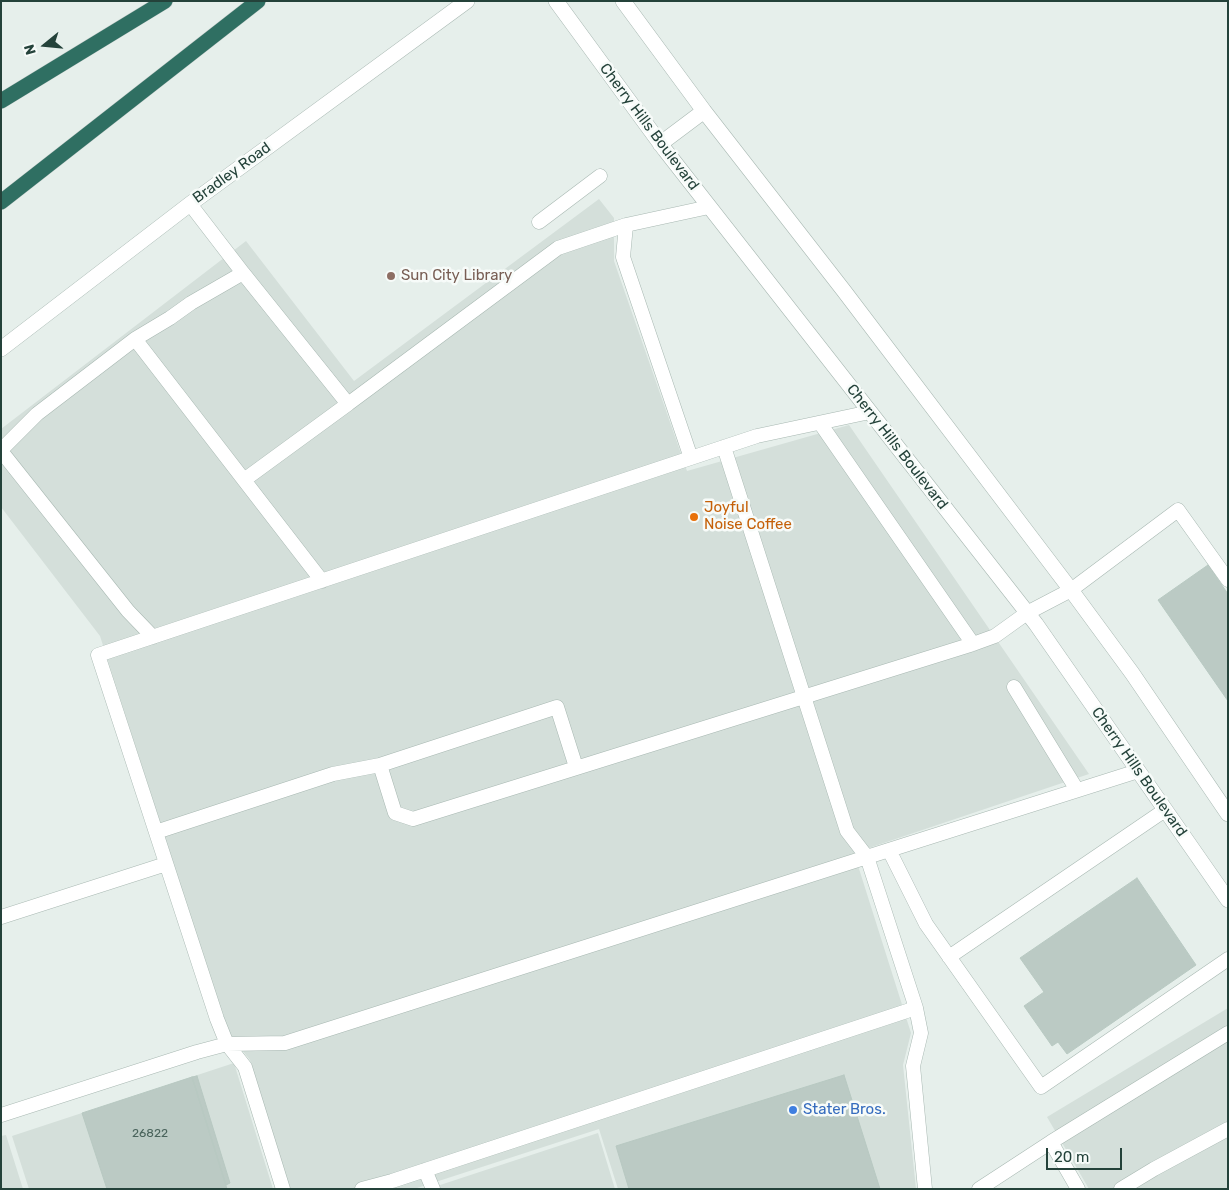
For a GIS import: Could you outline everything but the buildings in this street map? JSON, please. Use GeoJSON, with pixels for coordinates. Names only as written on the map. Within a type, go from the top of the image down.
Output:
{"type":"FeatureCollection","features":[{"type":"Feature","properties":{"kind":"highway"},"geometry":{"type":"LineString","coordinates":[[1,100],[165,1]]}},
{"type":"Feature","properties":{"kind":"highway"},"geometry":{"type":"LineString","coordinates":[[1,202],[258,1]]}},
{"type":"Feature","properties":{"kind":"street","name":"Bradley Road"},"geometry":{"type":"LineString","coordinates":[[1,349],[190,204],[466,1]]}},
{"type":"Feature","properties":{"kind":"street","name":"Cherry Hills Boulevard"},"geometry":{"type":"LineString","coordinates":[[556,1],[660,144],[1036,624],[1228,900]]}},
{"type":"Feature","properties":{"kind":"street"},"geometry":{"type":"LineString","coordinates":[[623,1],[704,111],[844,291],[1071,590],[1132,673],[1228,814]]}},
{"type":"Feature","properties":{"kind":"street"},"geometry":{"type":"LineString","coordinates":[[660,144],[704,111]]}},
{"type":"Feature","properties":{"kind":"lane"},"geometry":{"type":"LineString","coordinates":[[539,222],[600,176]]}},
{"type":"Feature","properties":{"kind":"lane"},"geometry":{"type":"LineString","coordinates":[[190,204],[348,404]]}},
{"type":"Feature","properties":{"kind":"lane"},"geometry":{"type":"LineString","coordinates":[[244,480],[558,248],[626,225],[709,207]]}},
{"type":"Feature","properties":{"kind":"lane"},"geometry":{"type":"LineString","coordinates":[[626,225],[623,257],[692,458]]}},
{"type":"Feature","properties":{"kind":"lane"},"geometry":{"type":"LineString","coordinates":[[153,636],[128,611],[1,451],[38,414],[135,339],[191,303],[243,273]]}},
{"type":"Feature","properties":{"kind":"lane"},"geometry":{"type":"LineString","coordinates":[[135,339],[322,581]]}},
{"type":"Feature","properties":{"kind":"lane"},"geometry":{"type":"LineString","coordinates":[[283,1189],[245,1067],[228,1044],[217,1019],[98,656],[153,636],[757,436],[870,412]]}},
{"type":"Feature","properties":{"kind":"lane"},"geometry":{"type":"LineString","coordinates":[[820,423],[973,644]]}},
{"type":"Feature","properties":{"kind":"lane"},"geometry":{"type":"LineString","coordinates":[[724,447],[847,832],[867,857],[916,1008],[921,1033],[913,1066],[926,1189]]}},
{"type":"Feature","properties":{"kind":"lane"},"geometry":{"type":"LineString","coordinates":[[380,765],[395,813],[413,819],[973,644],[995,636],[1027,613],[1071,590],[1178,510],[1228,580]]}},
{"type":"Feature","properties":{"kind":"lane"},"geometry":{"type":"LineString","coordinates":[[1014,687],[1077,790]]}},
{"type":"Feature","properties":{"kind":"lane"},"geometry":{"type":"LineString","coordinates":[[156,832],[333,774],[380,765],[557,707],[576,767]]}},
{"type":"Feature","properties":{"kind":"lane"},"geometry":{"type":"LineString","coordinates":[[1,1115],[228,1044],[286,1043],[1138,771]]}},
{"type":"Feature","properties":{"kind":"lane"},"geometry":{"type":"LineString","coordinates":[[949,957],[1165,810]]}},
{"type":"Feature","properties":{"kind":"lane"},"geometry":{"type":"LineString","coordinates":[[889,850],[926,924],[1041,1087],[1228,959]]}},
{"type":"Feature","properties":{"kind":"lane"},"geometry":{"type":"LineString","coordinates":[[1,917],[166,864]]}},
{"type":"Feature","properties":{"kind":"lane"},"geometry":{"type":"LineString","coordinates":[[362,1189],[426,1170],[916,1008]]}},
{"type":"Feature","properties":{"kind":"lane"},"geometry":{"type":"LineString","coordinates":[[979,1189],[1051,1142],[1228,1033]]}},
{"type":"Feature","properties":{"kind":"lane"},"geometry":{"type":"LineString","coordinates":[[1121,1189],[1137,1185],[1154,1169],[1228,1130]]}},
{"type":"Feature","properties":{"kind":"lane"},"geometry":{"type":"LineString","coordinates":[[1051,1142],[1078,1189]]}},
{"type":"Feature","properties":{"kind":"lane"},"geometry":{"type":"LineString","coordinates":[[426,1170],[433,1189]]}},
{"type":"Feature","properties":{"kind":"shaded area"},"geometry":{"type":"Polygon","coordinates":[[[599,199],[614,218],[614,261],[687,471],[849,425],[1089,774],[854,853],[911,1033],[903,1065],[916,1189],[618,1189],[599,1129],[414,1189],[289,1189],[250,1060],[228,1033],[100,636],[1,507],[1,429],[246,241],[354,381],[599,199]]]}},
{"type":"Feature","properties":{"kind":"shaded area"},"geometry":{"type":"Polygon","coordinates":[[[1228,1008],[1228,1189],[1089,1189],[1047,1117],[1228,1008]]]}},
{"type":"Feature","properties":{"kind":"shaded area"},"geometry":{"type":"Polygon","coordinates":[[[234,1063],[273,1189],[29,1189],[12,1136],[234,1063]]]}},
{"type":"Feature","properties":{"kind":"shaded area"},"geometry":{"type":"Polygon","coordinates":[[[598,1133],[615,1189],[428,1189],[598,1133]]]}},
{"type":"Feature","properties":{"kind":"shaded area"},"geometry":{"type":"Polygon","coordinates":[[[6,1135],[23,1189],[1,1189],[1,1136],[6,1135]]]}},
{"type":"Feature","properties":{"kind":"place","name":"Sun City Library"},"geometry":{"type":"Point","coordinates":[391,276]}},
{"type":"Feature","properties":{"kind":"place","name":"Joyful Noise Coffee"},"geometry":{"type":"Point","coordinates":[694,517]}},
{"type":"Feature","properties":{"kind":"place","name":"Stater Bros."},"geometry":{"type":"Point","coordinates":[793,1110]}}]}
